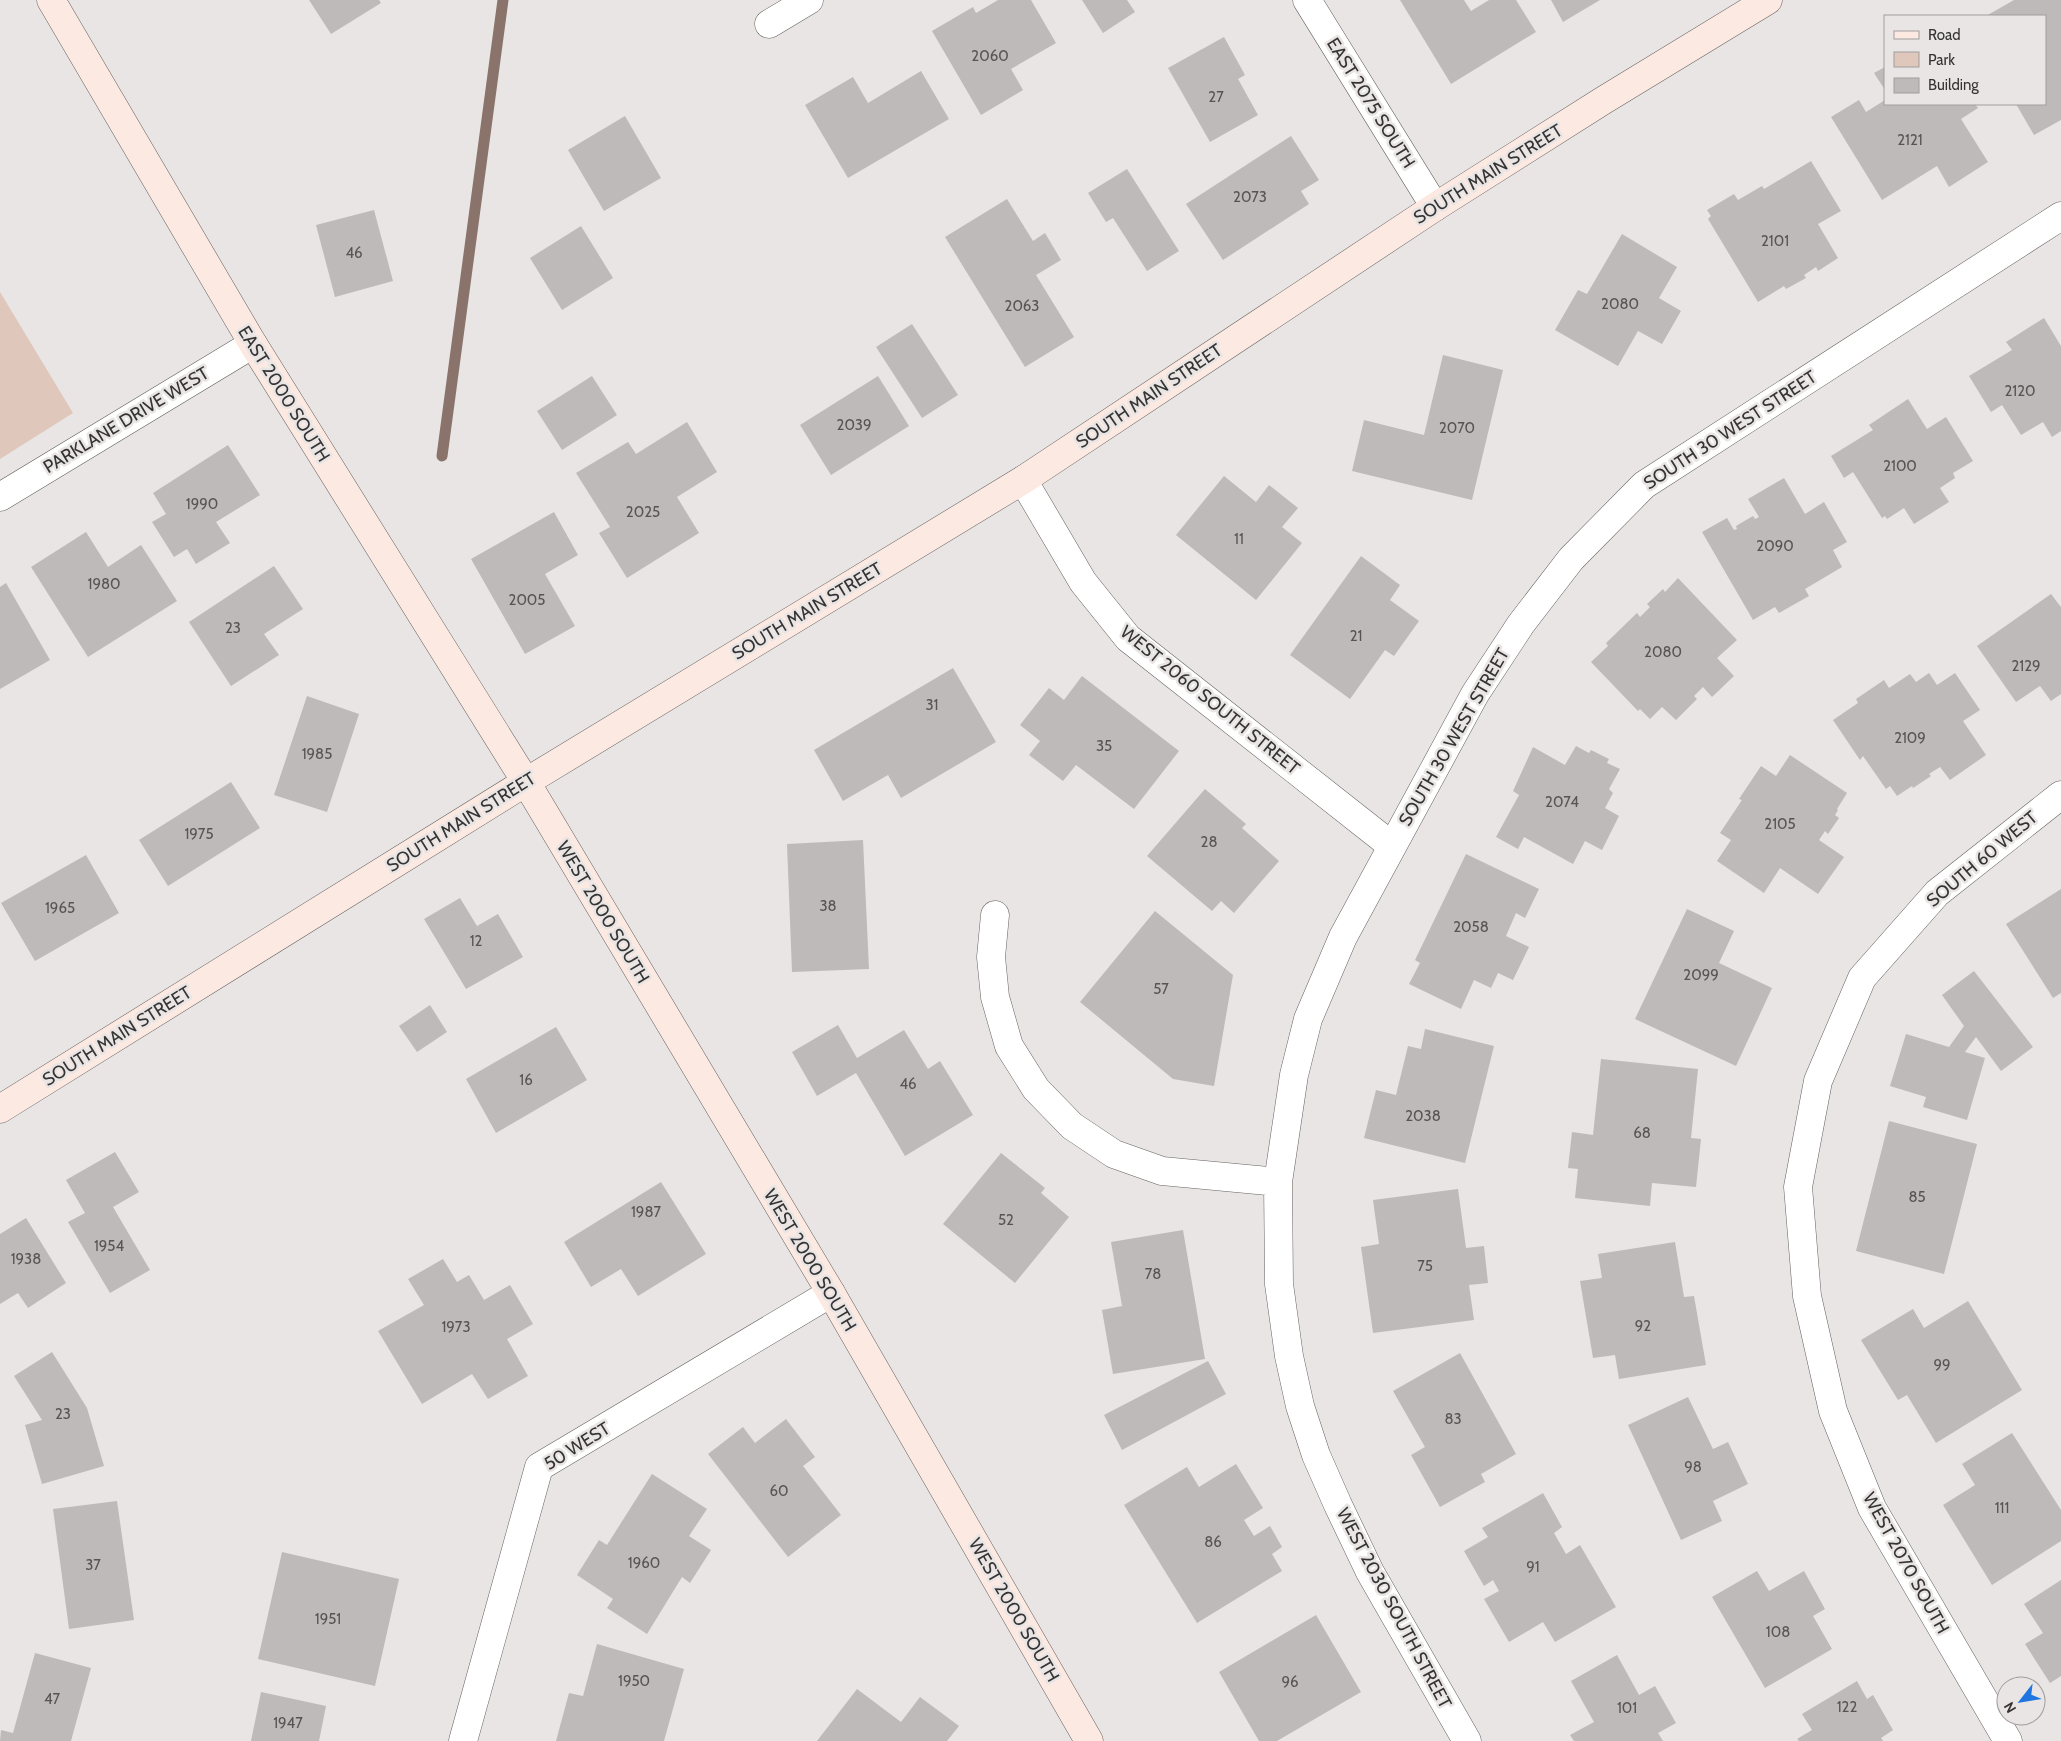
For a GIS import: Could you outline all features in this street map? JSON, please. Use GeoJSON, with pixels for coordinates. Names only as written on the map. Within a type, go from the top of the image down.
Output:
{"type":"FeatureCollection","features":[{"type":"Feature","properties":{"kind":"street","name":"EAST 2000 SOUTH"},"geometry":{"type":"LineString","coordinates":[[51,0],[253,344],[526,782]]}},
{"type":"Feature","properties":{"kind":"street"},"geometry":{"type":"LineString","coordinates":[[769,24],[809,0]]}},
{"type":"Feature","properties":{"kind":"street","name":"EAST 2075 SOUTH"},"geometry":{"type":"LineString","coordinates":[[1307,0],[1436,206]]}},
{"type":"Feature","properties":{"kind":"street","name":"SOUTH MAIN STREET"},"geometry":{"type":"LineString","coordinates":[[0,1109],[526,782],[1022,480],[1436,206],[1768,0]]}},
{"type":"Feature","properties":{"kind":"street","name":"SOUTH 30 WEST STREET"},"geometry":{"type":"LineString","coordinates":[[1278,1182],[1294,1075],[1308,1019],[1343,937],[1475,694],[1521,624],[1571,559],[1644,485],[2061,216]]}},
{"type":"Feature","properties":{"kind":"street","name":"PARKLANE DRIVE WEST"},"geometry":{"type":"LineString","coordinates":[[0,497],[253,344]]}},
{"type":"Feature","properties":{"kind":"street","name":"WEST 2060 SOUTH STREET"},"geometry":{"type":"LineString","coordinates":[[1022,480],[1083,582],[1128,638],[1392,846]]}},
{"type":"Feature","properties":{"kind":"street","name":"WEST 2000 SOUTH"},"geometry":{"type":"LineString","coordinates":[[526,782],[831,1293],[1089,1741]]}},
{"type":"Feature","properties":{"kind":"street","name":"SOUTH 60 WEST"},"geometry":{"type":"LineString","coordinates":[[1818,1081],[1862,978],[1937,893],[2061,795]]}},
{"type":"Feature","properties":{"kind":"street"},"geometry":{"type":"LineString","coordinates":[[995,915],[991,957],[995,997],[1009,1046],[1036,1089],[1072,1126],[1114,1154],[1162,1171],[1278,1182]]}},
{"type":"Feature","properties":{"kind":"street","name":"WEST 2070 SOUTH"},"geometry":{"type":"LineString","coordinates":[[1818,1081],[1798,1187],[1807,1296],[1833,1411],[1872,1508],[2008,1741]]}},
{"type":"Feature","properties":{"kind":"street","name":"WEST 2030 SOUTH STREET"},"geometry":{"type":"LineString","coordinates":[[1278,1182],[1278,1284],[1300,1406],[1316,1455],[1370,1572],[1467,1741]]}},
{"type":"Feature","properties":{"kind":"street","name":"50 WEST"},"geometry":{"type":"LineString","coordinates":[[462,1741],[539,1467],[831,1293]]}},
{"type":"Feature","properties":{"kind":"green space"},"geometry":{"type":"Polygon","coordinates":[[[0,292],[73,413],[0,459],[0,292]]]}},
{"type":"Feature","properties":{"kind":"building"},"geometry":{"type":"Polygon","coordinates":[[[309,0],[379,0],[381,3],[331,34],[309,0]]]}},
{"type":"Feature","properties":{"kind":"building"},"geometry":{"type":"Polygon","coordinates":[[[998,0],[1031,0],[1056,43],[1011,69],[1023,90],[981,115],[932,31],[973,7],[976,13],[998,0]]]}},
{"type":"Feature","properties":{"kind":"building"},"geometry":{"type":"Polygon","coordinates":[[[1082,0],[1127,0],[1135,12],[1103,33],[1082,0]]]}},
{"type":"Feature","properties":{"kind":"building"},"geometry":{"type":"Polygon","coordinates":[[[1400,0],[1464,0],[1471,11],[1489,0],[1516,0],[1536,32],[1451,84],[1400,0]]]}},
{"type":"Feature","properties":{"kind":"building"},"geometry":{"type":"Polygon","coordinates":[[[1551,0],[1600,0],[1563,22],[1551,0]]]}},
{"type":"Feature","properties":{"kind":"building"},"geometry":{"type":"Polygon","coordinates":[[[2014,0],[2061,0],[2061,120],[2034,135],[2017,105],[2046,105],[2046,15],[1988,15],[2014,0]]]}},
{"type":"Feature","properties":{"kind":"building"},"geometry":{"type":"Polygon","coordinates":[[[1224,37],[1245,75],[1238,79],[1258,115],[1210,142],[1168,68],[1224,37]]]}},
{"type":"Feature","properties":{"kind":"building"},"geometry":{"type":"Polygon","coordinates":[[[1884,68],[1884,88],[1874,73],[1884,68]]]}},
{"type":"Feature","properties":{"kind":"building"},"geometry":{"type":"Polygon","coordinates":[[[921,71],[949,119],[848,178],[805,105],[853,77],[868,103],[921,71]]]}},
{"type":"Feature","properties":{"kind":"building"},"geometry":{"type":"Polygon","coordinates":[[[1859,100],[1866,112],[1884,101],[1884,105],[1976,105],[1978,108],[1961,119],[1988,162],[1949,187],[1937,166],[1882,200],[1831,117],[1859,100]]]}},
{"type":"Feature","properties":{"kind":"building"},"geometry":{"type":"Polygon","coordinates":[[[625,116],[661,178],[604,211],[568,150],[625,116]]]}},
{"type":"Feature","properties":{"kind":"building"},"geometry":{"type":"Polygon","coordinates":[[[1291,136],[1319,180],[1301,191],[1309,204],[1223,260],[1186,204],[1291,136]]]}},
{"type":"Feature","properties":{"kind":"building"},"geometry":{"type":"Polygon","coordinates":[[[1811,161],[1841,211],[1818,224],[1838,258],[1818,271],[1816,267],[1804,275],[1806,278],[1786,289],[1784,286],[1758,302],[1708,219],[1711,216],[1707,210],[1734,194],[1738,200],[1762,186],[1764,189],[1811,161]]]}},
{"type":"Feature","properties":{"kind":"building"},"geometry":{"type":"Polygon","coordinates":[[[1127,169],[1179,251],[1147,271],[1113,218],[1106,222],[1088,193],[1127,169]]]}},
{"type":"Feature","properties":{"kind":"building"},"geometry":{"type":"Polygon","coordinates":[[[1007,199],[1033,241],[1045,233],[1061,260],[1036,275],[1074,337],[1025,367],[945,237],[1007,199]]]}},
{"type":"Feature","properties":{"kind":"building"},"geometry":{"type":"Polygon","coordinates":[[[374,210],[393,281],[335,297],[316,225],[374,210]]]}},
{"type":"Feature","properties":{"kind":"building"},"geometry":{"type":"Polygon","coordinates":[[[581,226],[613,278],[562,310],[530,258],[581,226]]]}},
{"type":"Feature","properties":{"kind":"building"},"geometry":{"type":"Polygon","coordinates":[[[1622,234],[1677,267],[1659,298],[1681,311],[1662,344],[1638,331],[1618,366],[1555,330],[1578,290],[1587,294],[1622,234]]]}},
{"type":"Feature","properties":{"kind":"building"},"geometry":{"type":"Polygon","coordinates":[[[2044,318],[2061,346],[2061,431],[2052,437],[2043,422],[2021,435],[2002,405],[1991,412],[1969,376],[2012,350],[2006,342],[2044,318]]]}},
{"type":"Feature","properties":{"kind":"building"},"geometry":{"type":"Polygon","coordinates":[[[912,324],[958,395],[922,418],[876,347],[912,324]]]}},
{"type":"Feature","properties":{"kind":"building"},"geometry":{"type":"Polygon","coordinates":[[[1443,355],[1503,370],[1472,500],[1352,471],[1364,420],[1424,435],[1443,355]]]}},
{"type":"Feature","properties":{"kind":"building"},"geometry":{"type":"Polygon","coordinates":[[[592,376],[617,415],[562,450],[537,411],[592,376]]]}},
{"type":"Feature","properties":{"kind":"building"},"geometry":{"type":"Polygon","coordinates":[[[878,376],[909,426],[831,475],[800,425],[878,376]]]}},
{"type":"Feature","properties":{"kind":"building"},"geometry":{"type":"Polygon","coordinates":[[[1908,399],[1927,429],[1946,417],[1973,461],[1953,473],[1955,478],[1940,488],[1949,502],[1914,524],[1904,508],[1887,519],[1885,516],[1882,518],[1853,472],[1844,478],[1831,456],[1873,430],[1869,425],[1908,399]]]}},
{"type":"Feature","properties":{"kind":"building"},"geometry":{"type":"Polygon","coordinates":[[[687,422],[717,472],[677,497],[699,533],[627,578],[599,533],[610,527],[576,473],[628,442],[636,454],[687,422]]]}},
{"type":"Feature","properties":{"kind":"building"},"geometry":{"type":"Polygon","coordinates":[[[228,445],[260,495],[216,522],[230,543],[196,564],[187,549],[174,557],[152,522],[166,514],[153,493],[228,445]]]}},
{"type":"Feature","properties":{"kind":"building"},"geometry":{"type":"Polygon","coordinates":[[[1224,476],[1256,502],[1269,485],[1298,508],[1282,527],[1302,543],[1256,600],[1176,535],[1224,476]]]}},
{"type":"Feature","properties":{"kind":"building"},"geometry":{"type":"Polygon","coordinates":[[[1784,478],[1805,514],[1824,502],[1847,542],[1833,550],[1842,567],[1805,589],[1809,596],[1779,613],[1775,607],[1753,620],[1702,532],[1727,518],[1734,530],[1737,529],[1736,526],[1753,516],[1755,519],[1759,517],[1748,499],[1784,478]]]}},
{"type":"Feature","properties":{"kind":"building"},"geometry":{"type":"Polygon","coordinates":[[[554,512],[578,555],[545,574],[575,626],[525,654],[471,559],[554,512]]]}},
{"type":"Feature","properties":{"kind":"building"},"geometry":{"type":"Polygon","coordinates":[[[86,532],[108,567],[141,545],[177,601],[88,657],[31,567],[86,532]]]}},
{"type":"Feature","properties":{"kind":"building"},"geometry":{"type":"Polygon","coordinates":[[[1361,556],[1400,585],[1390,600],[1419,621],[1394,656],[1385,650],[1350,699],[1290,655],[1361,556]]]}},
{"type":"Feature","properties":{"kind":"building"},"geometry":{"type":"Polygon","coordinates":[[[274,566],[303,609],[264,634],[279,655],[231,686],[189,622],[274,566]]]}},
{"type":"Feature","properties":{"kind":"building"},"geometry":{"type":"Polygon","coordinates":[[[1678,578],[1737,640],[1717,658],[1734,676],[1712,697],[1703,687],[1694,696],[1697,699],[1676,720],[1662,707],[1650,719],[1640,709],[1638,711],[1591,662],[1608,646],[1606,643],[1637,613],[1640,617],[1650,607],[1647,604],[1663,589],[1665,592],[1678,578]]]}},
{"type":"Feature","properties":{"kind":"building"},"geometry":{"type":"Polygon","coordinates":[[[6,583],[50,660],[0,689],[0,587],[6,583]]]}},
{"type":"Feature","properties":{"kind":"building"},"geometry":{"type":"Polygon","coordinates":[[[2051,594],[2061,607],[2061,694],[2051,701],[2040,686],[2016,702],[1977,646],[2051,594]]]}},
{"type":"Feature","properties":{"kind":"building"},"geometry":{"type":"Polygon","coordinates":[[[953,668],[996,742],[901,798],[888,775],[843,801],[814,750],[953,668]]]}},
{"type":"Feature","properties":{"kind":"building"},"geometry":{"type":"Polygon","coordinates":[[[1929,673],[1937,685],[1955,673],[1980,710],[1963,721],[1986,755],[1950,780],[1940,767],[1929,774],[1931,776],[1897,796],[1890,786],[1886,789],[1863,756],[1860,760],[1833,720],[1858,703],[1856,699],[1884,680],[1889,688],[1910,674],[1916,682],[1929,673]]]}},
{"type":"Feature","properties":{"kind":"building"},"geometry":{"type":"Polygon","coordinates":[[[1082,676],[1179,751],[1134,809],[1076,765],[1063,781],[1029,755],[1040,741],[1020,725],[1049,688],[1064,700],[1082,676]]]}},
{"type":"Feature","properties":{"kind":"building"},"geometry":{"type":"Polygon","coordinates":[[[307,696],[359,714],[327,812],[274,795],[307,696]]]}},
{"type":"Feature","properties":{"kind":"building"},"geometry":{"type":"Polygon","coordinates":[[[1576,746],[1589,753],[1591,750],[1609,759],[1607,763],[1620,769],[1609,789],[1613,793],[1605,808],[1619,816],[1602,850],[1585,841],[1573,864],[1524,837],[1518,849],[1496,837],[1519,795],[1513,791],[1533,747],[1565,765],[1576,746]]]}},
{"type":"Feature","properties":{"kind":"building"},"geometry":{"type":"Polygon","coordinates":[[[1790,755],[1847,793],[1835,815],[1839,818],[1828,834],[1825,831],[1819,840],[1844,857],[1818,894],[1780,868],[1764,893],[1717,861],[1731,840],[1720,833],[1742,800],[1739,799],[1761,766],[1776,776],[1790,755]]]}},
{"type":"Feature","properties":{"kind":"building"},"geometry":{"type":"Polygon","coordinates":[[[231,782],[260,828],[168,886],[139,840],[231,782]]]}},
{"type":"Feature","properties":{"kind":"building"},"geometry":{"type":"Polygon","coordinates":[[[1205,789],[1246,824],[1242,828],[1279,861],[1234,913],[1221,901],[1212,911],[1147,856],[1205,789]]]}},
{"type":"Feature","properties":{"kind":"building"},"geometry":{"type":"Polygon","coordinates":[[[863,840],[869,969],[792,972],[787,844],[863,840]]]}},
{"type":"Feature","properties":{"kind":"building"},"geometry":{"type":"Polygon","coordinates":[[[1466,854],[1539,889],[1525,918],[1516,913],[1506,936],[1529,947],[1513,980],[1498,973],[1491,988],[1474,980],[1461,1009],[1409,984],[1420,963],[1415,960],[1466,854]]]}},
{"type":"Feature","properties":{"kind":"building"},"geometry":{"type":"Polygon","coordinates":[[[86,855],[119,913],[35,961],[1,903],[86,855]]]}},
{"type":"Feature","properties":{"kind":"building"},"geometry":{"type":"Polygon","coordinates":[[[2061,889],[2061,993],[2053,998],[2006,924],[2061,889]]]}},
{"type":"Feature","properties":{"kind":"building"},"geometry":{"type":"Polygon","coordinates":[[[460,898],[477,926],[498,914],[523,957],[466,989],[424,919],[460,898]]]}},
{"type":"Feature","properties":{"kind":"building"},"geometry":{"type":"Polygon","coordinates":[[[1687,909],[1734,931],[1719,963],[1772,988],[1736,1066],[1635,1019],[1687,909]]]}},
{"type":"Feature","properties":{"kind":"building"},"geometry":{"type":"Polygon","coordinates":[[[1155,911],[1233,975],[1214,1086],[1173,1079],[1080,1002],[1155,911]]]}},
{"type":"Feature","properties":{"kind":"building"},"geometry":{"type":"Polygon","coordinates":[[[1974,971],[2033,1047],[2001,1071],[1976,1037],[1965,1052],[1985,1058],[1967,1120],[1923,1107],[1926,1097],[1890,1086],[1906,1034],[1949,1047],[1964,1026],[1942,995],[1974,971]]]}},
{"type":"Feature","properties":{"kind":"building"},"geometry":{"type":"Polygon","coordinates":[[[430,1005],[447,1032],[417,1052],[399,1026],[430,1005]]]}},
{"type":"Feature","properties":{"kind":"building"},"geometry":{"type":"Polygon","coordinates":[[[838,1025],[857,1058],[904,1030],[928,1069],[940,1061],[973,1115],[905,1156],[856,1073],[817,1096],[792,1052],[838,1025]]]}},
{"type":"Feature","properties":{"kind":"building"},"geometry":{"type":"Polygon","coordinates":[[[556,1027],[587,1080],[496,1133],[466,1079],[556,1027]]]}},
{"type":"Feature","properties":{"kind":"building"},"geometry":{"type":"Polygon","coordinates":[[[1425,1029],[1494,1046],[1465,1163],[1364,1138],[1376,1090],[1396,1095],[1408,1046],[1421,1049],[1425,1029]]]}},
{"type":"Feature","properties":{"kind":"building"},"geometry":{"type":"Polygon","coordinates":[[[1601,1059],[1698,1069],[1691,1138],[1701,1139],[1696,1187],[1652,1183],[1650,1206],[1575,1198],[1578,1169],[1568,1168],[1572,1132],[1593,1135],[1601,1059]]]}},
{"type":"Feature","properties":{"kind":"building"},"geometry":{"type":"Polygon","coordinates":[[[1889,1121],[1977,1144],[1944,1274],[1856,1251],[1889,1121]]]}},
{"type":"Feature","properties":{"kind":"building"},"geometry":{"type":"Polygon","coordinates":[[[115,1152],[139,1192],[113,1207],[150,1270],[110,1293],[68,1222],[85,1213],[66,1180],[115,1152]]]}},
{"type":"Feature","properties":{"kind":"building"},"geometry":{"type":"Polygon","coordinates":[[[1001,1153],[1045,1188],[1041,1193],[1069,1217],[1015,1283],[943,1224],[1001,1153]]]}},
{"type":"Feature","properties":{"kind":"building"},"geometry":{"type":"Polygon","coordinates":[[[661,1182],[706,1254],[638,1296],[621,1269],[591,1287],[564,1242],[661,1182]]]}},
{"type":"Feature","properties":{"kind":"building"},"geometry":{"type":"Polygon","coordinates":[[[1458,1189],[1466,1248],[1484,1246],[1488,1283],[1469,1285],[1474,1320],[1373,1333],[1361,1247],[1379,1244],[1373,1200],[1458,1189]]]}},
{"type":"Feature","properties":{"kind":"building"},"geometry":{"type":"Polygon","coordinates":[[[26,1218],[66,1283],[28,1308],[18,1293],[0,1304],[0,1234],[26,1218]]]}},
{"type":"Feature","properties":{"kind":"building"},"geometry":{"type":"Polygon","coordinates":[[[1183,1230],[1205,1359],[1113,1374],[1102,1310],[1122,1306],[1111,1242],[1183,1230]]]}},
{"type":"Feature","properties":{"kind":"building"},"geometry":{"type":"Polygon","coordinates":[[[1675,1242],[1684,1297],[1694,1296],[1706,1365],[1619,1379],[1615,1355],[1593,1358],[1580,1281],[1602,1278],[1598,1254],[1675,1242]]]}},
{"type":"Feature","properties":{"kind":"building"},"geometry":{"type":"Polygon","coordinates":[[[443,1259],[457,1282],[469,1275],[484,1300],[510,1285],[533,1324],[507,1339],[528,1376],[488,1399],[472,1374],[422,1404],[378,1331],[424,1305],[408,1279],[443,1259]]]}},
{"type":"Feature","properties":{"kind":"building"},"geometry":{"type":"Polygon","coordinates":[[[1968,1301],[2022,1390],[1936,1443],[1907,1395],[1898,1400],[1861,1340],[1913,1309],[1924,1328],[1968,1301]]]}},
{"type":"Feature","properties":{"kind":"building"},"geometry":{"type":"Polygon","coordinates":[[[52,1352],[87,1408],[104,1466],[42,1484],[25,1425],[42,1420],[14,1376],[52,1352]]]}},
{"type":"Feature","properties":{"kind":"building"},"geometry":{"type":"Polygon","coordinates":[[[1460,1353],[1516,1454],[1481,1474],[1485,1482],[1440,1507],[1411,1455],[1425,1447],[1393,1391],[1460,1353]]]}},
{"type":"Feature","properties":{"kind":"building"},"geometry":{"type":"Polygon","coordinates":[[[1208,1361],[1226,1394],[1122,1450],[1104,1415],[1208,1361]]]}},
{"type":"Feature","properties":{"kind":"building"},"geometry":{"type":"Polygon","coordinates":[[[1688,1397],[1713,1449],[1728,1442],[1748,1484],[1713,1501],[1722,1521],[1681,1540],[1628,1425],[1688,1397]]]}},
{"type":"Feature","properties":{"kind":"building"},"geometry":{"type":"Polygon","coordinates":[[[786,1419],[815,1457],[803,1466],[841,1515],[788,1557],[708,1454],[743,1427],[755,1443],[786,1419]]]}},
{"type":"Feature","properties":{"kind":"building"},"geometry":{"type":"Polygon","coordinates":[[[2012,1433],[2061,1510],[2061,1541],[1992,1585],[1943,1505],[1975,1485],[1962,1464],[2012,1433]]]}},
{"type":"Feature","properties":{"kind":"building"},"geometry":{"type":"Polygon","coordinates":[[[1236,1464],[1263,1508],[1244,1520],[1254,1536],[1270,1526],[1282,1547],[1272,1554],[1282,1571],[1197,1623],[1124,1505],[1187,1467],[1199,1487],[1236,1464]]]}},
{"type":"Feature","properties":{"kind":"building"},"geometry":{"type":"Polygon","coordinates":[[[652,1474],[707,1509],[689,1536],[711,1550],[690,1583],[682,1577],[647,1634],[607,1608],[613,1599],[577,1575],[599,1540],[607,1545],[652,1474]]]}},
{"type":"Feature","properties":{"kind":"building"},"geometry":{"type":"Polygon","coordinates":[[[1543,1493],[1562,1527],[1554,1533],[1566,1554],[1580,1545],[1616,1607],[1555,1642],[1543,1622],[1509,1642],[1484,1599],[1499,1591],[1493,1580],[1484,1586],[1464,1551],[1488,1537],[1482,1528],[1543,1493]]]}},
{"type":"Feature","properties":{"kind":"building"},"geometry":{"type":"Polygon","coordinates":[[[117,1501],[134,1620],[69,1629],[53,1509],[117,1501]]]}},
{"type":"Feature","properties":{"kind":"building"},"geometry":{"type":"Polygon","coordinates":[[[282,1552],[399,1579],[375,1686],[258,1659],[282,1552]]]}},
{"type":"Feature","properties":{"kind":"building"},"geometry":{"type":"Polygon","coordinates":[[[1757,1571],[1769,1591],[1804,1571],[1825,1609],[1813,1616],[1832,1649],[1765,1688],[1712,1597],[1757,1571]]]}},
{"type":"Feature","properties":{"kind":"building"},"geometry":{"type":"Polygon","coordinates":[[[2061,1580],[2061,1676],[2050,1683],[2025,1644],[2043,1633],[2024,1604],[2061,1580]]]}},
{"type":"Feature","properties":{"kind":"building"},"geometry":{"type":"Polygon","coordinates":[[[1316,1615],[1361,1692],[1277,1741],[1259,1741],[1219,1672],[1316,1615]]]}},
{"type":"Feature","properties":{"kind":"building"},"geometry":{"type":"Polygon","coordinates":[[[597,1644],[684,1669],[664,1741],[556,1741],[569,1693],[583,1696],[597,1644]]]}},
{"type":"Feature","properties":{"kind":"building"},"geometry":{"type":"Polygon","coordinates":[[[35,1653],[91,1668],[71,1741],[0,1741],[1,1730],[13,1733],[35,1653]]]}},
{"type":"Feature","properties":{"kind":"building"},"geometry":{"type":"Polygon","coordinates":[[[1617,1655],[1639,1695],[1655,1686],[1676,1723],[1658,1733],[1663,1741],[1574,1741],[1570,1735],[1594,1722],[1571,1681],[1617,1655]]]}},
{"type":"Feature","properties":{"kind":"building"},"geometry":{"type":"Polygon","coordinates":[[[1857,1681],[1867,1699],[1873,1695],[1893,1730],[1881,1738],[1883,1741],[1799,1741],[1797,1739],[1812,1730],[1802,1714],[1857,1681]]]}},
{"type":"Feature","properties":{"kind":"building"},"geometry":{"type":"Polygon","coordinates":[[[857,1689],[901,1722],[920,1697],[959,1726],[947,1741],[817,1741],[857,1689]]]}},
{"type":"Feature","properties":{"kind":"building"},"geometry":{"type":"Polygon","coordinates":[[[261,1692],[326,1706],[319,1741],[251,1741],[261,1692]]]}},
{"type":"Feature","properties":{"kind":"waterway"},"geometry":{"type":"LineString","coordinates":[[442,456],[503,0]]}}]}
